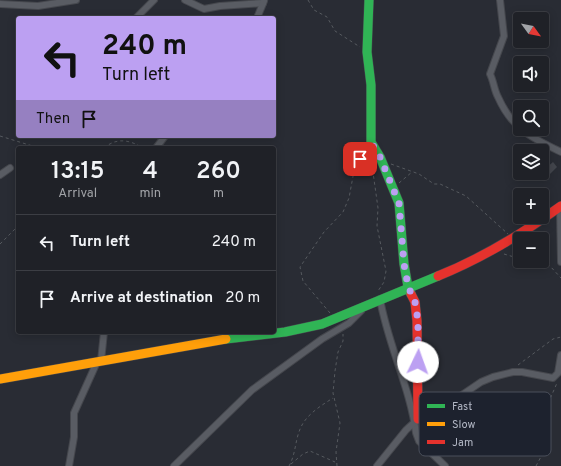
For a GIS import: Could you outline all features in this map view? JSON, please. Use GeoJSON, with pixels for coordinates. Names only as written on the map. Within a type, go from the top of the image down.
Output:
{"type":"FeatureCollection","features":[{"type":"Feature","properties":{"kind":"street"},"geometry":{"type":"LineString","coordinates":[[0,4],[38,6],[76,0]]}},
{"type":"Feature","properties":{"kind":"street"},"geometry":{"type":"LineString","coordinates":[[138,16],[154,0]]}},
{"type":"Feature","properties":{"kind":"street"},"geometry":{"type":"LineString","coordinates":[[184,0],[204,9],[264,2],[258,16]]}},
{"type":"Feature","properties":{"kind":"street"},"geometry":{"type":"LineString","coordinates":[[369,0],[367,52],[373,145],[380,157],[394,190],[401,214],[402,246],[408,286],[415,302],[418,321],[416,421]]}},
{"type":"Feature","properties":{"kind":"street"},"geometry":{"type":"LineString","coordinates":[[500,0],[504,36],[490,74],[494,81],[497,97],[510,120],[519,129],[527,135],[561,152]]}},
{"type":"Feature","properties":{"kind":"street"},"geometry":{"type":"LineString","coordinates":[[0,174],[10,168]]}},
{"type":"Feature","properties":{"kind":"street"},"geometry":{"type":"LineString","coordinates":[[525,232],[561,207]]}},
{"type":"Feature","properties":{"kind":"street"},"geometry":{"type":"LineString","coordinates":[[561,207],[561,262]]}},
{"type":"Feature","properties":{"kind":"street"},"geometry":{"type":"LineString","coordinates":[[276,333],[309,328],[335,320],[364,308],[408,286],[455,269],[513,240]]}},
{"type":"Feature","properties":{"kind":"street"},"geometry":{"type":"LineString","coordinates":[[380,300],[385,327],[416,421],[419,441]]}},
{"type":"Feature","properties":{"kind":"street"},"geometry":{"type":"LineString","coordinates":[[174,466],[252,390],[322,339],[341,328],[364,308]]}},
{"type":"Feature","properties":{"kind":"street"},"geometry":{"type":"LineString","coordinates":[[69,466],[74,437],[74,412],[99,361],[104,334]]}},
{"type":"Feature","properties":{"kind":"street"},"geometry":{"type":"LineString","coordinates":[[0,379],[207,341],[268,334]]}},
{"type":"Feature","properties":{"kind":"street"},"geometry":{"type":"LineString","coordinates":[[466,392],[481,382],[502,374],[522,372],[553,378],[556,376],[561,355]]}},
{"type":"Feature","properties":{"kind":"street"},"geometry":{"type":"LineString","coordinates":[[377,466],[406,430],[419,419]]}},
{"type":"Feature","properties":{"kind":"street"},"geometry":{"type":"LineString","coordinates":[[435,456],[445,466]]}},
{"type":"Feature","properties":{"kind":"path"},"geometry":{"type":"LineString","coordinates":[[308,0],[314,10],[327,17],[335,31],[367,52]]}},
{"type":"Feature","properties":{"kind":"path"},"geometry":{"type":"LineString","coordinates":[[0,136],[32,146]]}},
{"type":"Feature","properties":{"kind":"path"},"geometry":{"type":"LineString","coordinates":[[106,146],[110,143],[121,141],[131,141],[140,146]]}},
{"type":"Feature","properties":{"kind":"path"},"geometry":{"type":"LineString","coordinates":[[373,145],[371,163],[378,208],[377,226],[386,271],[384,282],[378,290],[380,300]]}},
{"type":"Feature","properties":{"kind":"path"},"geometry":{"type":"LineString","coordinates":[[335,320],[303,281],[300,267],[324,232],[343,212],[349,198],[354,171],[373,145]]}},
{"type":"Feature","properties":{"kind":"path"},"geometry":{"type":"LineString","coordinates":[[380,157],[434,184],[440,184],[466,196],[513,237]]}},
{"type":"Feature","properties":{"kind":"path"},"geometry":{"type":"LineString","coordinates":[[394,190],[403,179],[412,172]]}},
{"type":"Feature","properties":{"kind":"path"},"geometry":{"type":"LineString","coordinates":[[0,244],[16,228]]}},
{"type":"Feature","properties":{"kind":"path"},"geometry":{"type":"LineString","coordinates":[[497,249],[510,256],[513,256]]}},
{"type":"Feature","properties":{"kind":"path"},"geometry":{"type":"LineString","coordinates":[[549,267],[561,278]]}},
{"type":"Feature","properties":{"kind":"path"},"geometry":{"type":"LineString","coordinates":[[337,466],[336,462],[340,423],[338,409],[334,398],[335,371],[338,352],[343,341],[341,328]]}},
{"type":"Feature","properties":{"kind":"path"},"geometry":{"type":"LineString","coordinates":[[518,365],[553,339],[561,338]]}},
{"type":"Feature","properties":{"kind":"path"},"geometry":{"type":"LineString","coordinates":[[551,397],[557,384],[556,376]]}},
{"type":"Feature","properties":{"kind":"path"},"geometry":{"type":"LineString","coordinates":[[289,466],[301,427],[317,408],[334,398]]}},
{"type":"Feature","properties":{"kind":"path"},"geometry":{"type":"LineString","coordinates":[[289,466],[303,454],[310,451],[336,462]]}},
{"type":"Feature","properties":{"kind":"path"},"geometry":{"type":"LineString","coordinates":[[536,466],[541,456]]}},
{"type":"Feature","properties":{"kind":"building"},"geometry":{"type":"Polygon","coordinates":[[[553,162],[557,167],[550,174],[549,173],[549,166],[553,162]]]}},
{"type":"Feature","properties":{"kind":"traffic: fast"},"geometry":{"type":"LineString","coordinates":[[369,0],[367,52],[371,85],[371,142],[380,157],[399,203],[404,264],[408,287],[411,294]]}},
{"type":"Feature","properties":{"kind":"traffic: fast"},"geometry":{"type":"LineString","coordinates":[[276,333],[322,324],[438,276]]}},
{"type":"Feature","properties":{"kind":"traffic: fast"},"geometry":{"type":"LineString","coordinates":[[226,339],[268,334]]}},
{"type":"Feature","properties":{"kind":"traffic: slow"},"geometry":{"type":"LineString","coordinates":[[0,379],[226,339]]}},
{"type":"Feature","properties":{"kind":"traffic: jam"},"geometry":{"type":"LineString","coordinates":[[438,276],[502,245],[561,206]]}},
{"type":"Feature","properties":{"kind":"traffic: jam"},"geometry":{"type":"LineString","coordinates":[[411,294],[415,302],[417,321],[418,419]]}},
{"type":"Feature","properties":{"kind":"route"},"geometry":{"type":"LineString","coordinates":[[360,159],[371,142],[380,157],[399,203],[404,264],[408,286],[415,302],[418,321],[418,362]]}}]}
